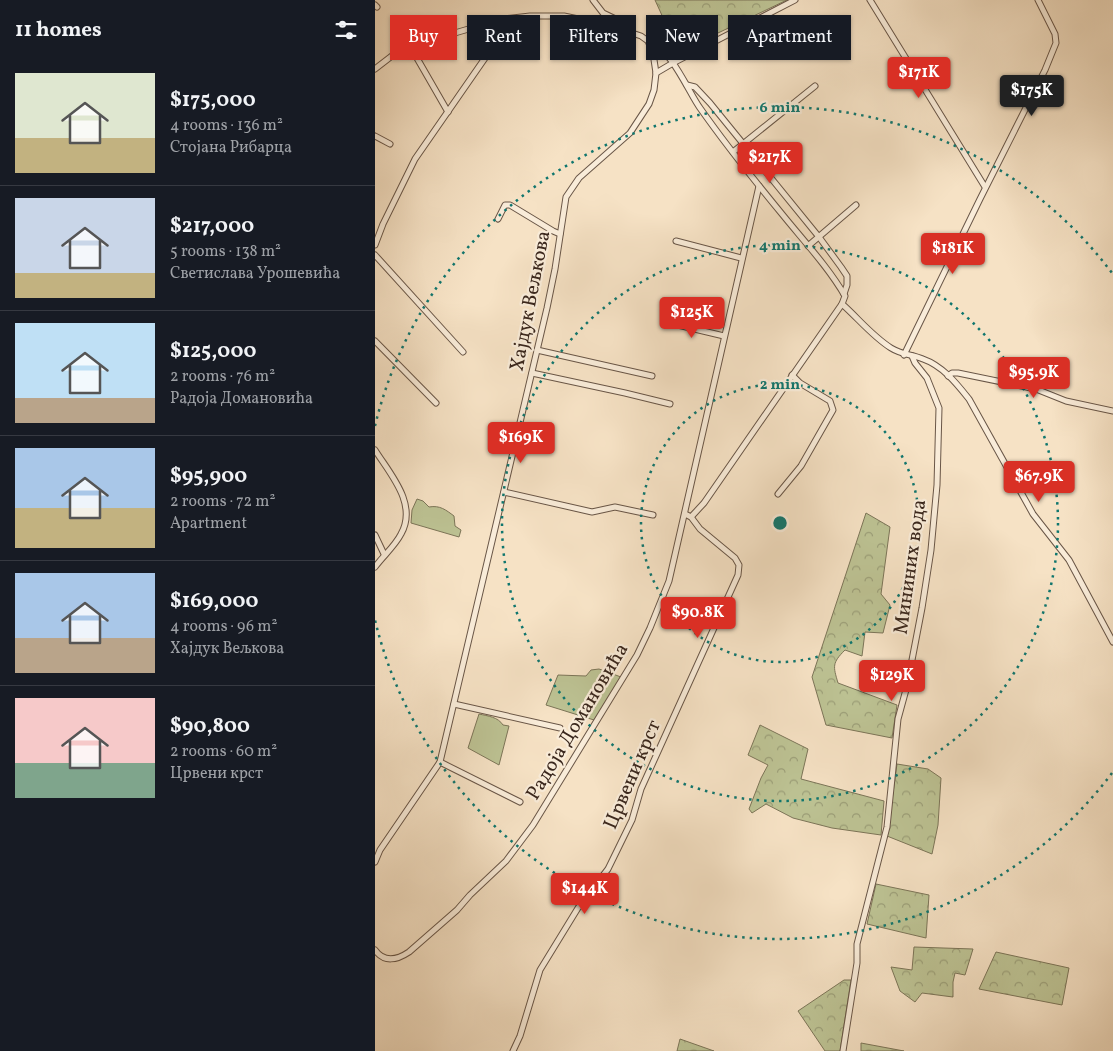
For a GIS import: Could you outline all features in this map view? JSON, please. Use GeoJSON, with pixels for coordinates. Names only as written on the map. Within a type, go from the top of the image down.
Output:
{"type":"FeatureCollection","features":[{"type":"Feature","properties":{"kind":"street"},"geometry":{"type":"LineString","coordinates":[[593,0],[603,13],[607,15]]}},
{"type":"Feature","properties":{"kind":"street"},"geometry":{"type":"LineString","coordinates":[[656,73],[795,0]]}},
{"type":"Feature","properties":{"kind":"street"},"geometry":{"type":"LineString","coordinates":[[870,0],[985,187]]}},
{"type":"Feature","properties":{"kind":"street"},"geometry":{"type":"LineString","coordinates":[[904,355],[985,187],[1045,70],[1057,39],[1038,0]]}},
{"type":"Feature","properties":{"kind":"street"},"geometry":{"type":"LineString","coordinates":[[375,69],[390,57]]}},
{"type":"Feature","properties":{"kind":"street"},"geometry":{"type":"LineString","coordinates":[[418,60],[448,112]]}},
{"type":"Feature","properties":{"kind":"street"},"geometry":{"type":"LineString","coordinates":[[375,245],[383,224],[415,159],[484,60]]}},
{"type":"Feature","properties":{"kind":"street","name":"Хајдук Вељкова"},"geometry":{"type":"LineString","coordinates":[[375,862],[380,850],[440,762],[555,270],[566,197],[579,178],[630,133],[649,104],[654,90],[656,73],[653,60]]}},
{"type":"Feature","properties":{"kind":"street"},"geometry":{"type":"LineString","coordinates":[[670,60],[687,85],[694,100],[844,294]]}},
{"type":"Feature","properties":{"kind":"street"},"geometry":{"type":"LineString","coordinates":[[687,85],[695,87],[699,91],[819,237],[847,276],[847,285],[842,304],[704,503],[691,517]]}},
{"type":"Feature","properties":{"kind":"street"},"geometry":{"type":"LineString","coordinates":[[733,152],[815,86]]}},
{"type":"Feature","properties":{"kind":"street"},"geometry":{"type":"LineString","coordinates":[[375,136],[390,144]]}},
{"type":"Feature","properties":{"kind":"street","name":"Радоја Домановића"},"geometry":{"type":"LineString","coordinates":[[375,950],[380,955],[391,960],[395,960],[409,952],[457,910],[506,861],[533,825],[637,655],[669,581],[741,258],[759,186]]}},
{"type":"Feature","properties":{"kind":"street"},"geometry":{"type":"LineString","coordinates":[[498,219],[505,205],[510,205],[560,234]]}},
{"type":"Feature","properties":{"kind":"street"},"geometry":{"type":"LineString","coordinates":[[808,246],[856,206]]}},
{"type":"Feature","properties":{"kind":"street"},"geometry":{"type":"LineString","coordinates":[[676,241],[741,258]]}},
{"type":"Feature","properties":{"kind":"street"},"geometry":{"type":"LineString","coordinates":[[375,255],[463,352]]}},
{"type":"Feature","properties":{"kind":"street"},"geometry":{"type":"LineString","coordinates":[[842,304],[880,339],[904,355],[923,359],[939,368],[956,383],[969,399],[1033,514],[1069,560],[1113,642]]}},
{"type":"Feature","properties":{"kind":"street"},"geometry":{"type":"LineString","coordinates":[[665,322],[724,336]]}},
{"type":"Feature","properties":{"kind":"street"},"geometry":{"type":"LineString","coordinates":[[375,341],[436,403]]}},
{"type":"Feature","properties":{"kind":"street"},"geometry":{"type":"LineString","coordinates":[[537,350],[652,376]]}},
{"type":"Feature","properties":{"kind":"street","name":"Мининих вода"},"geometry":{"type":"LineString","coordinates":[[843,1051],[857,963],[857,944],[887,828],[898,719],[907,686],[931,550],[937,484],[939,408],[927,378],[912,356]]}},
{"type":"Feature","properties":{"kind":"street"},"geometry":{"type":"LineString","coordinates":[[532,373],[671,404]]}},
{"type":"Feature","properties":{"kind":"street"},"geometry":{"type":"LineString","coordinates":[[948,376],[952,373],[1036,389],[1066,401],[1113,411]]}},
{"type":"Feature","properties":{"kind":"street"},"geometry":{"type":"LineString","coordinates":[[778,494],[801,466],[833,410],[830,402],[800,383],[793,375]]}},
{"type":"Feature","properties":{"kind":"street"},"geometry":{"type":"LineString","coordinates":[[375,450],[406,501],[407,507],[404,528],[398,539],[375,567]]}},
{"type":"Feature","properties":{"kind":"street"},"geometry":{"type":"LineString","coordinates":[[504,492],[592,512],[615,507],[653,515]]}},
{"type":"Feature","properties":{"kind":"street","name":"Црвени крст"},"geometry":{"type":"LineString","coordinates":[[513,1051],[520,1036],[540,970],[578,908],[608,869],[616,854],[632,820],[641,790],[737,575],[739,565],[735,558],[700,529],[691,517],[685,514]]}},
{"type":"Feature","properties":{"kind":"street"},"geometry":{"type":"LineString","coordinates":[[375,535],[384,554]]}},
{"type":"Feature","properties":{"kind":"street"},"geometry":{"type":"LineString","coordinates":[[454,704],[559,728]]}},
{"type":"Feature","properties":{"kind":"street"},"geometry":{"type":"LineString","coordinates":[[440,762],[520,802]]}},
{"type":"Feature","properties":{"kind":"green space"},"geometry":{"type":"Polygon","coordinates":[[[655,0],[787,0],[756,15],[728,15],[728,28],[718,33],[718,15],[662,15],[655,0]]]}},
{"type":"Feature","properties":{"kind":"green space"},"geometry":{"type":"Polygon","coordinates":[[[417,499],[423,501],[429,507],[440,507],[454,516],[455,526],[461,530],[459,537],[411,523],[412,510],[417,499]]]}},
{"type":"Feature","properties":{"kind":"green space"},"geometry":{"type":"Polygon","coordinates":[[[866,513],[890,527],[881,594],[890,605],[883,633],[865,632],[862,656],[845,650],[838,658],[835,669],[838,683],[897,705],[892,738],[826,725],[812,677],[866,513]]]}},
{"type":"Feature","properties":{"kind":"green space"},"geometry":{"type":"Polygon","coordinates":[[[599,669],[621,677],[594,720],[546,705],[558,675],[586,676],[591,670],[599,669]]]}},
{"type":"Feature","properties":{"kind":"green space"},"geometry":{"type":"Polygon","coordinates":[[[479,714],[493,717],[503,725],[509,726],[499,765],[468,748],[479,714]]]}},
{"type":"Feature","properties":{"kind":"green space"},"geometry":{"type":"Polygon","coordinates":[[[760,725],[808,749],[801,779],[884,801],[881,835],[832,828],[793,818],[766,804],[752,813],[749,809],[768,765],[748,755],[760,725]]]}},
{"type":"Feature","properties":{"kind":"green space"},"geometry":{"type":"Polygon","coordinates":[[[897,764],[928,769],[941,778],[938,825],[932,854],[887,836],[897,764]]]}},
{"type":"Feature","properties":{"kind":"green space"},"geometry":{"type":"Polygon","coordinates":[[[876,884],[929,895],[926,938],[867,924],[876,884]]]}},
{"type":"Feature","properties":{"kind":"green space"},"geometry":{"type":"Polygon","coordinates":[[[914,947],[973,949],[965,975],[955,973],[953,997],[922,993],[915,1002],[900,991],[891,967],[912,970],[914,947]]]}},
{"type":"Feature","properties":{"kind":"green space"},"geometry":{"type":"Polygon","coordinates":[[[996,952],[1069,968],[1062,1005],[979,989],[996,952]]]}},
{"type":"Feature","properties":{"kind":"green space"},"geometry":{"type":"Polygon","coordinates":[[[844,980],[851,980],[840,1051],[825,1051],[798,1011],[844,980]]]}},
{"type":"Feature","properties":{"kind":"green space"},"geometry":{"type":"Polygon","coordinates":[[[680,1039],[714,1051],[677,1051],[680,1039]]]}},
{"type":"Feature","properties":{"kind":"green space"},"geometry":{"type":"Polygon","coordinates":[[[861,1043],[904,1051],[861,1051],[861,1043]]]}}]}
